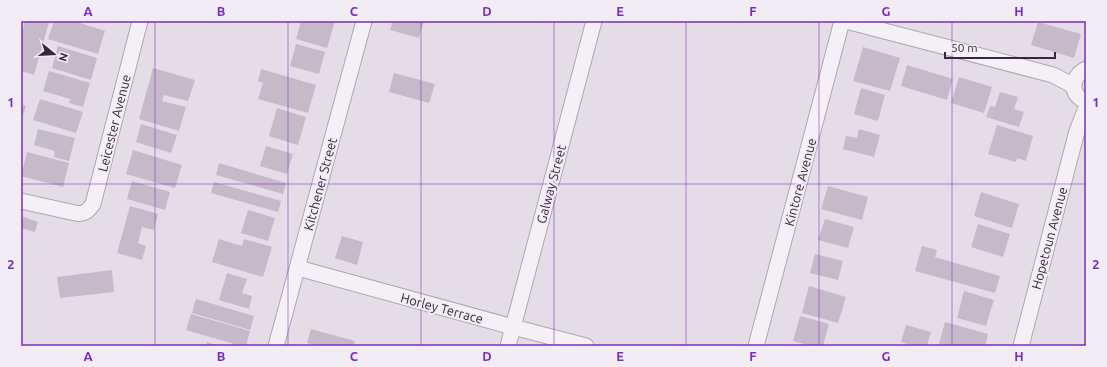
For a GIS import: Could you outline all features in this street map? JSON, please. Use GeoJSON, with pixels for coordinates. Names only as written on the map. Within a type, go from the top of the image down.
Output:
{"type":"FeatureCollection","features":[{"type":"Feature","properties":{"kind":"street","name":"Leicester Avenue"},"geometry":{"type":"LineString","coordinates":[[21,201],[75,214],[83,214],[87,212],[93,204],[140,21]]}},
{"type":"Feature","properties":{"kind":"street","name":"Kitchener Street"},"geometry":{"type":"LineString","coordinates":[[276,346],[364,21]]}},
{"type":"Feature","properties":{"kind":"street","name":"Galway Street"},"geometry":{"type":"LineString","coordinates":[[508,346],[594,21]]}},
{"type":"Feature","properties":{"kind":"street","name":"Kintore Avenue"},"geometry":{"type":"LineString","coordinates":[[757,345],[842,21]]}},
{"type":"Feature","properties":{"kind":"street"},"geometry":{"type":"LineString","coordinates":[[846,21],[1053,75],[1081,89]]}},
{"type":"Feature","properties":{"kind":"street","name":"Hopetoun Avenue"},"geometry":{"type":"LineString","coordinates":[[1021,346],[1077,131],[1081,89]]}},
{"type":"Feature","properties":{"kind":"street","name":"Horley Terrace"},"geometry":{"type":"LineString","coordinates":[[298,268],[586,346]]}},
{"type":"Feature","properties":{"kind":"building"},"geometry":{"type":"Polygon","coordinates":[[[25,21],[49,22],[34,75],[21,71],[21,35],[25,21]]]}},
{"type":"Feature","properties":{"kind":"building"},"geometry":{"type":"Polygon","coordinates":[[[54,21],[74,21],[105,31],[98,54],[48,39],[54,21]]]}},
{"type":"Feature","properties":{"kind":"building"},"geometry":{"type":"Polygon","coordinates":[[[301,21],[335,21],[327,48],[296,39],[301,21]]]}},
{"type":"Feature","properties":{"kind":"building"},"geometry":{"type":"Polygon","coordinates":[[[393,21],[424,21],[419,38],[390,30],[393,21]]]}},
{"type":"Feature","properties":{"kind":"building"},"geometry":{"type":"Polygon","coordinates":[[[1038,22],[1081,34],[1074,58],[1031,45],[1038,22]]]}},
{"type":"Feature","properties":{"kind":"building"},"geometry":{"type":"Polygon","coordinates":[[[296,44],[325,52],[319,74],[290,66],[296,44]]]}},
{"type":"Feature","properties":{"kind":"building"},"geometry":{"type":"Polygon","coordinates":[[[58,46],[97,58],[91,80],[52,68],[58,46]]]}},
{"type":"Feature","properties":{"kind":"building"},"geometry":{"type":"Polygon","coordinates":[[[863,47],[900,58],[890,91],[853,81],[863,47]]]}},
{"type":"Feature","properties":{"kind":"building"},"geometry":{"type":"Polygon","coordinates":[[[907,65],[953,79],[947,100],[901,86],[907,65]]]}},
{"type":"Feature","properties":{"kind":"building"},"geometry":{"type":"Polygon","coordinates":[[[153,68],[195,80],[188,101],[164,95],[162,101],[186,107],[179,131],[139,119],[153,68]]]}},
{"type":"Feature","properties":{"kind":"building"},"geometry":{"type":"Polygon","coordinates":[[[261,69],[316,85],[308,113],[258,99],[263,83],[258,81],[261,69]]]}},
{"type":"Feature","properties":{"kind":"building"},"geometry":{"type":"Polygon","coordinates":[[[49,71],[90,83],[83,107],[69,103],[70,99],[43,91],[49,71]]]}},
{"type":"Feature","properties":{"kind":"building"},"geometry":{"type":"Polygon","coordinates":[[[394,73],[435,84],[429,103],[389,92],[394,73]]]}},
{"type":"Feature","properties":{"kind":"building"},"geometry":{"type":"Polygon","coordinates":[[[959,77],[992,87],[984,113],[951,103],[959,77]]]}},
{"type":"Feature","properties":{"kind":"building"},"geometry":{"type":"Polygon","coordinates":[[[861,88],[885,95],[878,121],[854,114],[861,88]]]}},
{"type":"Feature","properties":{"kind":"building"},"geometry":{"type":"Polygon","coordinates":[[[1000,92],[1018,97],[1014,109],[1024,112],[1019,127],[986,117],[990,106],[995,107],[1000,92]]]}},
{"type":"Feature","properties":{"kind":"building"},"geometry":{"type":"Polygon","coordinates":[[[40,99],[83,112],[76,133],[33,120],[40,99]]]}},
{"type":"Feature","properties":{"kind":"building"},"geometry":{"type":"Polygon","coordinates":[[[21,104],[26,106],[21,121],[21,104]]]}},
{"type":"Feature","properties":{"kind":"building"},"geometry":{"type":"Polygon","coordinates":[[[277,108],[306,117],[298,145],[269,136],[277,108]]]}},
{"type":"Feature","properties":{"kind":"building"},"geometry":{"type":"Polygon","coordinates":[[[141,124],[177,135],[171,153],[136,142],[141,124]]]}},
{"type":"Feature","properties":{"kind":"building"},"geometry":{"type":"Polygon","coordinates":[[[997,125],[1033,136],[1026,161],[1017,158],[1016,162],[988,154],[997,125]]]}},
{"type":"Feature","properties":{"kind":"building"},"geometry":{"type":"Polygon","coordinates":[[[38,129],[75,138],[69,161],[54,157],[55,151],[34,145],[38,129]]]}},
{"type":"Feature","properties":{"kind":"building"},"geometry":{"type":"Polygon","coordinates":[[[859,129],[880,135],[874,157],[843,149],[846,136],[857,138],[859,129]]]}},
{"type":"Feature","properties":{"kind":"building"},"geometry":{"type":"Polygon","coordinates":[[[266,146],[293,154],[287,174],[260,166],[266,146]]]}},
{"type":"Feature","properties":{"kind":"building"},"geometry":{"type":"Polygon","coordinates":[[[133,150],[182,165],[175,188],[126,174],[133,150]]]}},
{"type":"Feature","properties":{"kind":"building"},"geometry":{"type":"Polygon","coordinates":[[[27,152],[69,163],[63,187],[21,176],[27,152]]]}},
{"type":"Feature","properties":{"kind":"building"},"geometry":{"type":"Polygon","coordinates":[[[219,163],[286,183],[283,194],[216,175],[219,163]]]}},
{"type":"Feature","properties":{"kind":"building"},"geometry":{"type":"Polygon","coordinates":[[[132,181],[170,192],[165,210],[127,199],[132,181]]]}},
{"type":"Feature","properties":{"kind":"building"},"geometry":{"type":"Polygon","coordinates":[[[214,182],[281,201],[278,212],[211,193],[214,182]]]}},
{"type":"Feature","properties":{"kind":"building"},"geometry":{"type":"Polygon","coordinates":[[[828,186],[868,197],[862,220],[821,209],[828,186]]]}},
{"type":"Feature","properties":{"kind":"building"},"geometry":{"type":"Polygon","coordinates":[[[981,192],[1019,204],[1012,228],[974,216],[981,192]]]}},
{"type":"Feature","properties":{"kind":"building"},"geometry":{"type":"Polygon","coordinates":[[[130,206],[158,214],[154,230],[142,227],[138,243],[146,246],[142,260],[117,253],[130,206]]]}},
{"type":"Feature","properties":{"kind":"building"},"geometry":{"type":"Polygon","coordinates":[[[248,210],[275,218],[268,241],[241,233],[248,210]]]}},
{"type":"Feature","properties":{"kind":"building"},"geometry":{"type":"Polygon","coordinates":[[[21,216],[38,222],[35,232],[21,228],[21,216]]]}},
{"type":"Feature","properties":{"kind":"building"},"geometry":{"type":"Polygon","coordinates":[[[825,219],[854,227],[848,248],[818,240],[825,219]]]}},
{"type":"Feature","properties":{"kind":"building"},"geometry":{"type":"Polygon","coordinates":[[[978,224],[1010,234],[1003,257],[971,247],[978,224]]]}},
{"type":"Feature","properties":{"kind":"building"},"geometry":{"type":"Polygon","coordinates":[[[342,236],[363,242],[357,265],[335,258],[342,236]]]}},
{"type":"Feature","properties":{"kind":"building"},"geometry":{"type":"Polygon","coordinates":[[[219,239],[242,246],[244,239],[272,247],[263,277],[212,262],[219,239]]]}},
{"type":"Feature","properties":{"kind":"building"},"geometry":{"type":"Polygon","coordinates":[[[922,246],[937,250],[935,257],[1000,276],[995,293],[915,271],[922,246]]]}},
{"type":"Feature","properties":{"kind":"building"},"geometry":{"type":"Polygon","coordinates":[[[815,254],[843,261],[838,280],[810,273],[815,254]]]}},
{"type":"Feature","properties":{"kind":"building"},"geometry":{"type":"Polygon","coordinates":[[[112,270],[114,292],[60,298],[57,277],[112,270]]]}},
{"type":"Feature","properties":{"kind":"building"},"geometry":{"type":"Polygon","coordinates":[[[227,273],[247,279],[242,293],[252,296],[249,309],[219,300],[227,273]]]}},
{"type":"Feature","properties":{"kind":"building"},"geometry":{"type":"Polygon","coordinates":[[[809,286],[846,297],[838,323],[802,313],[809,286]]]}},
{"type":"Feature","properties":{"kind":"building"},"geometry":{"type":"Polygon","coordinates":[[[964,291],[994,300],[986,326],[957,318],[964,291]]]}},
{"type":"Feature","properties":{"kind":"building"},"geometry":{"type":"Polygon","coordinates":[[[196,299],[254,316],[250,330],[192,313],[196,299]]]}},
{"type":"Feature","properties":{"kind":"building"},"geometry":{"type":"Polygon","coordinates":[[[191,314],[250,331],[246,346],[241,346],[186,330],[191,314]]]}},
{"type":"Feature","properties":{"kind":"building"},"geometry":{"type":"Polygon","coordinates":[[[800,316],[829,324],[823,346],[812,346],[793,341],[800,316]]]}},
{"type":"Feature","properties":{"kind":"building"},"geometry":{"type":"Polygon","coordinates":[[[945,322],[988,334],[985,346],[944,346],[939,344],[945,322]]]}},
{"type":"Feature","properties":{"kind":"building"},"geometry":{"type":"Polygon","coordinates":[[[906,325],[931,332],[927,346],[909,346],[910,345],[901,342],[906,325]]]}},
{"type":"Feature","properties":{"kind":"building"},"geometry":{"type":"Polygon","coordinates":[[[311,329],[355,341],[354,346],[319,346],[307,343],[311,329]]]}},
{"type":"Feature","properties":{"kind":"building"},"geometry":{"type":"Polygon","coordinates":[[[207,342],[220,346],[206,346],[207,342]]]}}]}
